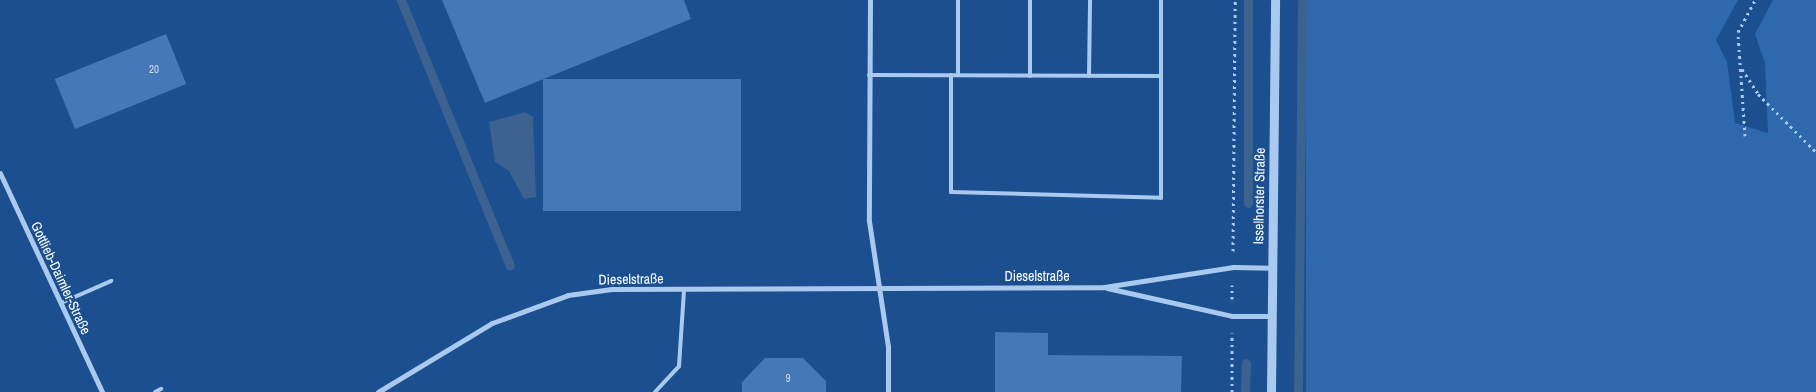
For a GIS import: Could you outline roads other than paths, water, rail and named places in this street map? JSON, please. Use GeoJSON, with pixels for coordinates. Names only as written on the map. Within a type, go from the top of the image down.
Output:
{"type":"FeatureCollection","features":[{"type":"Feature","properties":{"kind":"street"},"geometry":{"type":"LineString","coordinates":[[870,0],[869,221],[888,346],[888,392]]}},
{"type":"Feature","properties":{"kind":"street","name":"Isselhorster Straße"},"geometry":{"type":"LineString","coordinates":[[1270,392],[1275,0]]}},
{"type":"Feature","properties":{"kind":"street","name":"Gottlieb-Daimler-Straße"},"geometry":{"type":"LineString","coordinates":[[0,173],[102,392]]}},
{"type":"Feature","properties":{"kind":"street","name":"Dieselstraße"},"geometry":{"type":"LineString","coordinates":[[378,392],[492,323],[568,295],[612,289],[1104,287],[1233,267],[1272,268]]}},
{"type":"Feature","properties":{"kind":"street","name":"Dieselstraße"},"geometry":{"type":"LineString","coordinates":[[1104,287],[1232,316],[1272,316]]}},
{"type":"Feature","properties":{"kind":"lane"},"geometry":{"type":"LineString","coordinates":[[958,0],[958,75]]}},
{"type":"Feature","properties":{"kind":"lane"},"geometry":{"type":"LineString","coordinates":[[1030,0],[1030,76]]}},
{"type":"Feature","properties":{"kind":"lane"},"geometry":{"type":"LineString","coordinates":[[1089,76],[1090,0]]}},
{"type":"Feature","properties":{"kind":"lane"},"geometry":{"type":"LineString","coordinates":[[951,75],[951,192],[1161,198],[1161,0]]}},
{"type":"Feature","properties":{"kind":"lane"},"geometry":{"type":"LineString","coordinates":[[870,75],[1161,76]]}},
{"type":"Feature","properties":{"kind":"lane"},"geometry":{"type":"LineString","coordinates":[[61,303],[111,281]]}},
{"type":"Feature","properties":{"kind":"lane"},"geometry":{"type":"LineString","coordinates":[[655,392],[679,366],[684,290]]}},
{"type":"Feature","properties":{"kind":"lane"},"geometry":{"type":"LineString","coordinates":[[155,392],[161,389]]}},
{"type":"Feature","properties":{"kind":"waterway"},"geometry":{"type":"LineString","coordinates":[[401,0],[510,266]]}},
{"type":"Feature","properties":{"kind":"waterway"},"geometry":{"type":"LineString","coordinates":[[1248,0],[1248,203]]}},
{"type":"Feature","properties":{"kind":"waterway"},"geometry":{"type":"LineString","coordinates":[[1298,392],[1302,0]]}},
{"type":"Feature","properties":{"kind":"waterway"},"geometry":{"type":"LineString","coordinates":[[1245,392],[1246,363]]}}]}
